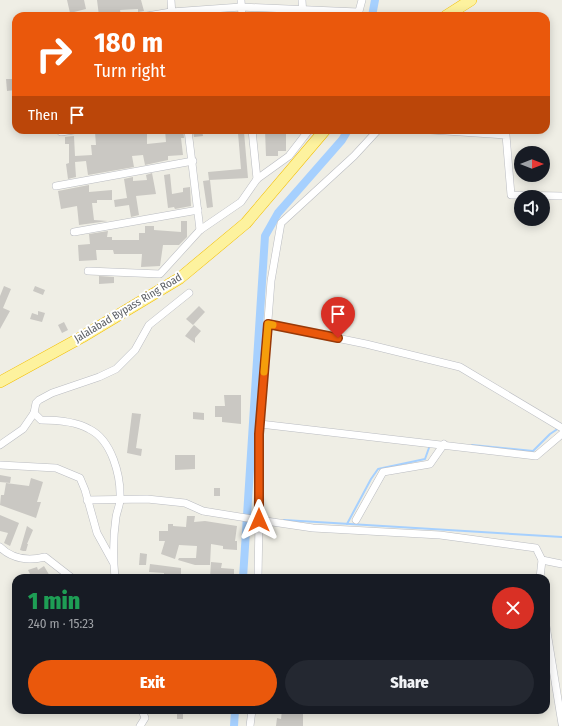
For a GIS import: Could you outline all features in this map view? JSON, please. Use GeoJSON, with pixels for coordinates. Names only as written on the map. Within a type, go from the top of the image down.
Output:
{"type":"FeatureCollection","features":[{"type":"Feature","properties":{"kind":"highway"},"geometry":{"type":"LineString","coordinates":[[452,12],[471,0]]}},
{"type":"Feature","properties":{"kind":"highway","name":"Jalalabad Bypass Ring Road"},"geometry":{"type":"LineString","coordinates":[[0,382],[82,337],[180,278],[246,223],[322,134]]}},
{"type":"Feature","properties":{"kind":"street"},"geometry":{"type":"LineString","coordinates":[[171,0],[171,12]]}},
{"type":"Feature","properties":{"kind":"street"},"geometry":{"type":"LineString","coordinates":[[302,0],[302,12]]}},
{"type":"Feature","properties":{"kind":"street"},"geometry":{"type":"LineString","coordinates":[[359,12],[362,0]]}},
{"type":"Feature","properties":{"kind":"street"},"geometry":{"type":"LineString","coordinates":[[185,12],[241,4],[295,12]]}},
{"type":"Feature","properties":{"kind":"street"},"geometry":{"type":"LineString","coordinates":[[189,134],[200,230]]}},
{"type":"Feature","properties":{"kind":"street"},"geometry":{"type":"LineString","coordinates":[[252,134],[257,179]]}},
{"type":"Feature","properties":{"kind":"street"},"geometry":{"type":"LineString","coordinates":[[88,271],[160,274],[200,230],[241,202],[257,179],[289,156],[306,134]]}},
{"type":"Feature","properties":{"kind":"street"},"geometry":{"type":"LineString","coordinates":[[258,574],[260,424],[271,281],[281,223],[354,156],[374,134]]}},
{"type":"Feature","properties":{"kind":"street"},"geometry":{"type":"LineString","coordinates":[[491,134],[506,135],[512,195],[562,196]]}},
{"type":"Feature","properties":{"kind":"street"},"geometry":{"type":"LineString","coordinates":[[56,186],[193,161]]}},
{"type":"Feature","properties":{"kind":"street"},"geometry":{"type":"LineString","coordinates":[[74,232],[198,210]]}},
{"type":"Feature","properties":{"kind":"street"},"geometry":{"type":"LineString","coordinates":[[0,445],[23,429],[34,413],[36,403],[39,400],[52,393],[99,377],[116,369],[135,350],[149,325],[189,293]]}},
{"type":"Feature","properties":{"kind":"street"},"geometry":{"type":"LineString","coordinates":[[268,324],[366,344],[460,367],[562,428]]}},
{"type":"Feature","properties":{"kind":"street"},"geometry":{"type":"LineString","coordinates":[[34,413],[41,420],[66,422],[90,429],[108,448],[116,466],[120,499],[116,518],[115,574]]}},
{"type":"Feature","properties":{"kind":"street"},"geometry":{"type":"LineString","coordinates":[[260,424],[444,444],[536,456],[562,434]]}},
{"type":"Feature","properties":{"kind":"street"},"geometry":{"type":"LineString","coordinates":[[356,520],[383,472],[430,464],[444,444]]}},
{"type":"Feature","properties":{"kind":"street"},"geometry":{"type":"LineString","coordinates":[[0,465],[56,468],[80,478],[97,533],[114,562]]}},
{"type":"Feature","properties":{"kind":"street"},"geometry":{"type":"LineString","coordinates":[[88,500],[146,499],[184,503],[203,511],[312,528],[440,535],[536,548],[542,560],[540,574]]}},
{"type":"Feature","properties":{"kind":"street"},"geometry":{"type":"LineString","coordinates":[[0,546],[5,551],[30,560],[45,557],[67,574]]}},
{"type":"Feature","properties":{"kind":"street"},"geometry":{"type":"LineString","coordinates":[[542,560],[562,564]]}},
{"type":"Feature","properties":{"kind":"street"},"geometry":{"type":"LineString","coordinates":[[550,650],[562,724]]}},
{"type":"Feature","properties":{"kind":"street"},"geometry":{"type":"LineString","coordinates":[[140,726],[145,718],[144,714]]}},
{"type":"Feature","properties":{"kind":"street"},"geometry":{"type":"LineString","coordinates":[[250,726],[252,714]]}},
{"type":"Feature","properties":{"kind":"building"},"geometry":{"type":"Polygon","coordinates":[[[67,0],[84,0],[86,9],[70,12],[67,0]]]}},
{"type":"Feature","properties":{"kind":"building"},"geometry":{"type":"Polygon","coordinates":[[[97,0],[141,0],[144,11],[138,12],[138,9],[120,10],[120,12],[98,12],[97,0]]]}},
{"type":"Feature","properties":{"kind":"building"},"geometry":{"type":"Polygon","coordinates":[[[6,79],[12,79],[12,90],[7,91],[6,79]]]}},
{"type":"Feature","properties":{"kind":"building"},"geometry":{"type":"Polygon","coordinates":[[[95,134],[147,134],[147,144],[166,142],[165,134],[184,134],[184,138],[181,138],[183,155],[168,156],[168,160],[145,165],[143,155],[132,156],[134,167],[88,175],[86,161],[75,162],[76,177],[68,179],[66,164],[69,163],[69,144],[65,144],[65,137],[74,136],[75,156],[92,155],[91,145],[96,145],[95,134]]]}},
{"type":"Feature","properties":{"kind":"building"},"geometry":{"type":"Polygon","coordinates":[[[194,134],[203,134],[203,136],[194,137],[194,134]]]}},
{"type":"Feature","properties":{"kind":"building"},"geometry":{"type":"Polygon","coordinates":[[[238,134],[244,134],[248,178],[209,180],[208,172],[241,169],[238,134]]]}},
{"type":"Feature","properties":{"kind":"building"},"geometry":{"type":"Polygon","coordinates":[[[265,134],[286,134],[286,151],[278,151],[278,156],[266,156],[265,134]]]}},
{"type":"Feature","properties":{"kind":"building"},"geometry":{"type":"Polygon","coordinates":[[[152,173],[156,194],[136,196],[139,215],[131,217],[129,205],[115,207],[114,200],[127,198],[124,179],[133,177],[133,181],[147,180],[146,175],[152,173]]]}},
{"type":"Feature","properties":{"kind":"building"},"geometry":{"type":"Polygon","coordinates":[[[170,174],[172,194],[183,192],[183,188],[190,187],[191,206],[175,209],[174,207],[168,208],[164,175],[170,174]]]}},
{"type":"Feature","properties":{"kind":"building"},"geometry":{"type":"Polygon","coordinates":[[[210,180],[213,207],[207,208],[203,181],[210,180]]]}},
{"type":"Feature","properties":{"kind":"building"},"geometry":{"type":"Polygon","coordinates":[[[89,185],[89,192],[112,190],[112,200],[97,200],[97,203],[92,203],[94,220],[108,221],[79,225],[77,206],[61,209],[58,191],[89,185]]]}},
{"type":"Feature","properties":{"kind":"building"},"geometry":{"type":"Polygon","coordinates":[[[181,221],[187,221],[187,237],[179,245],[163,245],[160,266],[141,267],[142,254],[114,254],[113,250],[96,250],[97,260],[79,261],[78,245],[90,244],[89,234],[108,231],[107,237],[112,237],[112,240],[139,240],[139,233],[145,233],[145,226],[154,226],[154,230],[181,232],[181,221]]]}},
{"type":"Feature","properties":{"kind":"building"},"geometry":{"type":"Polygon","coordinates":[[[99,276],[114,277],[114,283],[99,284],[99,276]]]}},
{"type":"Feature","properties":{"kind":"building"},"geometry":{"type":"Polygon","coordinates":[[[4,286],[11,289],[3,308],[10,311],[0,329],[0,296],[4,286]]]}},
{"type":"Feature","properties":{"kind":"building"},"geometry":{"type":"Polygon","coordinates":[[[35,286],[45,290],[43,295],[33,291],[35,286]]]}},
{"type":"Feature","properties":{"kind":"building"},"geometry":{"type":"Polygon","coordinates":[[[199,306],[205,312],[193,325],[186,319],[199,306]]]}},
{"type":"Feature","properties":{"kind":"building"},"geometry":{"type":"Polygon","coordinates":[[[38,311],[45,313],[42,322],[30,319],[32,313],[38,315],[38,311]]]}},
{"type":"Feature","properties":{"kind":"building"},"geometry":{"type":"Polygon","coordinates":[[[64,322],[68,330],[62,333],[58,325],[64,322]]]}},
{"type":"Feature","properties":{"kind":"building"},"geometry":{"type":"Polygon","coordinates":[[[194,325],[201,331],[195,338],[195,343],[185,336],[194,325]]]}},
{"type":"Feature","properties":{"kind":"building"},"geometry":{"type":"Polygon","coordinates":[[[224,395],[241,395],[241,424],[222,422],[222,417],[215,417],[215,406],[225,406],[224,395]]]}},
{"type":"Feature","properties":{"kind":"building"},"geometry":{"type":"Polygon","coordinates":[[[193,412],[204,413],[204,420],[193,419],[193,412]]]}},
{"type":"Feature","properties":{"kind":"building"},"geometry":{"type":"Polygon","coordinates":[[[132,413],[141,414],[136,448],[142,449],[141,456],[127,453],[132,413]]]}},
{"type":"Feature","properties":{"kind":"building"},"geometry":{"type":"Polygon","coordinates":[[[175,455],[195,455],[195,469],[175,470],[175,455]]]}},
{"type":"Feature","properties":{"kind":"building"},"geometry":{"type":"Polygon","coordinates":[[[0,475],[11,477],[10,483],[0,482],[0,475]]]}},
{"type":"Feature","properties":{"kind":"building"},"geometry":{"type":"Polygon","coordinates":[[[31,478],[43,482],[37,502],[41,502],[36,518],[0,505],[1,495],[4,495],[6,483],[29,486],[31,478]]]}},
{"type":"Feature","properties":{"kind":"building"},"geometry":{"type":"Polygon","coordinates":[[[214,488],[220,488],[220,496],[214,496],[214,488]]]}},
{"type":"Feature","properties":{"kind":"building"},"geometry":{"type":"Polygon","coordinates":[[[0,515],[19,523],[10,546],[4,543],[8,533],[0,531],[0,515]]]}},
{"type":"Feature","properties":{"kind":"building"},"geometry":{"type":"Polygon","coordinates":[[[187,516],[195,516],[194,522],[205,521],[237,526],[235,541],[237,541],[237,550],[223,549],[223,546],[211,544],[210,565],[195,565],[178,560],[179,558],[196,558],[197,546],[179,545],[175,559],[161,554],[165,541],[159,541],[159,531],[168,531],[168,524],[186,527],[187,516]]]}},
{"type":"Feature","properties":{"kind":"building"},"geometry":{"type":"Polygon","coordinates":[[[27,526],[33,530],[27,544],[26,551],[23,551],[20,550],[27,526]]]}},
{"type":"Feature","properties":{"kind":"building"},"geometry":{"type":"Polygon","coordinates":[[[140,553],[147,554],[146,565],[139,565],[140,553]]]}},
{"type":"Feature","properties":{"kind":"building"},"geometry":{"type":"Polygon","coordinates":[[[211,562],[222,563],[221,568],[234,569],[234,574],[210,574],[211,562]]]}},
{"type":"Feature","properties":{"kind":"building"},"geometry":{"type":"Polygon","coordinates":[[[150,564],[181,568],[181,574],[149,572],[150,564]]]}},
{"type":"Feature","properties":{"kind":"building"},"geometry":{"type":"Polygon","coordinates":[[[44,566],[49,574],[30,574],[28,570],[37,567],[38,570],[44,566]]]}},
{"type":"Feature","properties":{"kind":"building"},"geometry":{"type":"Polygon","coordinates":[[[177,714],[183,714],[183,719],[177,719],[177,714]]]}},
{"type":"Feature","properties":{"kind":"building"},"geometry":{"type":"Polygon","coordinates":[[[282,714],[303,714],[303,726],[276,726],[277,718],[281,719],[282,714]]]}},
{"type":"Feature","properties":{"kind":"waterway"},"geometry":{"type":"LineString","coordinates":[[373,12],[375,0]]}},
{"type":"Feature","properties":{"kind":"waterway"},"geometry":{"type":"LineString","coordinates":[[243,574],[265,236],[278,213],[346,134]]}},
{"type":"Feature","properties":{"kind":"waterway"},"geometry":{"type":"LineString","coordinates":[[472,445],[533,451],[550,434],[559,428]]}},
{"type":"Feature","properties":{"kind":"waterway"},"geometry":{"type":"LineString","coordinates":[[347,524],[378,469],[425,459],[430,445]]}},
{"type":"Feature","properties":{"kind":"waterway"},"geometry":{"type":"LineString","coordinates":[[284,520],[562,537]]}},
{"type":"Feature","properties":{"kind":"waterway"},"geometry":{"type":"LineString","coordinates":[[234,726],[235,714]]}},
{"type":"Feature","properties":{"kind":"slow traffic"},"geometry":{"type":"LineString","coordinates":[[264,372],[268,324],[273,325]]}},
{"type":"Feature","properties":{"kind":"route"},"geometry":{"type":"LineString","coordinates":[[259,520],[259,434],[268,324],[338,338]]}}]}
